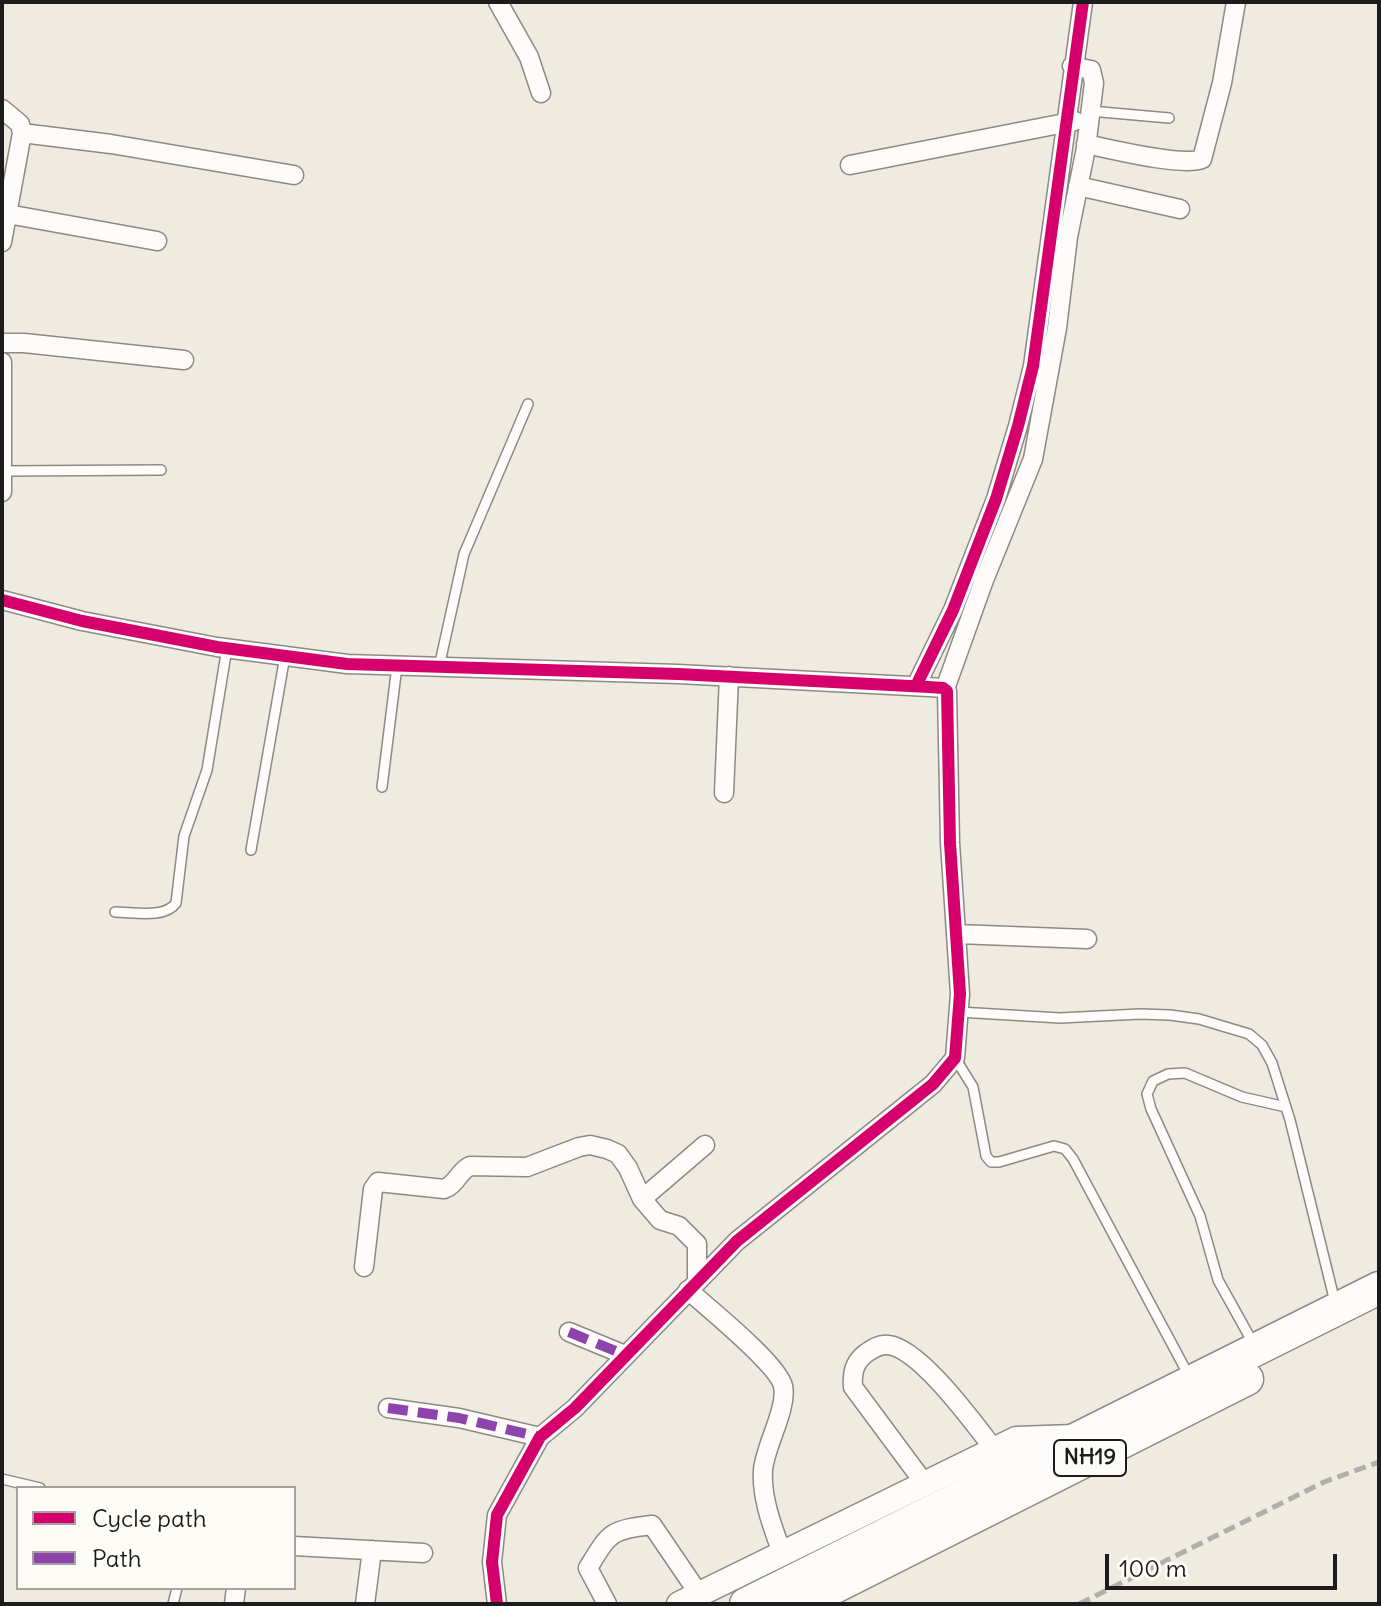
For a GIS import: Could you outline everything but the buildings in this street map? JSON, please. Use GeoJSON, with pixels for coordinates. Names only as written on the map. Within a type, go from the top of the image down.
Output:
{"type":"FeatureCollection","features":[{"type":"Feature","properties":{"kind":"highway","name":"NH19"},"geometry":{"type":"LineString","coordinates":[[746,1604],[1379,1288]]}},
{"type":"Feature","properties":{"kind":"highway","name":"NH19"},"geometry":{"type":"LineString","coordinates":[[801,1604],[1379,1313]]}},
{"type":"Feature","properties":{"kind":"street"},"geometry":{"type":"LineString","coordinates":[[498,2],[529,57],[541,93]]}},
{"type":"Feature","properties":{"kind":"street"},"geometry":{"type":"LineString","coordinates":[[932,687],[953,610],[996,499],[1033,366],[1083,2]]}},
{"type":"Feature","properties":{"kind":"street"},"geometry":{"type":"LineString","coordinates":[[1086,144],[1194,162],[1202,159],[1222,83],[1236,2]]}},
{"type":"Feature","properties":{"kind":"street"},"geometry":{"type":"LineString","coordinates":[[932,687],[984,580],[1033,459],[1090,115],[1094,73],[1072,66]]}},
{"type":"Feature","properties":{"kind":"street"},"geometry":{"type":"LineString","coordinates":[[2,109],[20,124],[22,133],[4,213],[2,242]]}},
{"type":"Feature","properties":{"kind":"street"},"geometry":{"type":"LineString","coordinates":[[850,165],[970,143],[1090,115]]}},
{"type":"Feature","properties":{"kind":"street"},"geometry":{"type":"LineString","coordinates":[[22,133],[125,146],[294,175]]}},
{"type":"Feature","properties":{"kind":"street"},"geometry":{"type":"LineString","coordinates":[[1078,186],[1180,209]]}},
{"type":"Feature","properties":{"kind":"street"},"geometry":{"type":"LineString","coordinates":[[4,213],[157,241]]}},
{"type":"Feature","properties":{"kind":"street"},"geometry":{"type":"LineString","coordinates":[[2,343],[184,360]]}},
{"type":"Feature","properties":{"kind":"street"},"geometry":{"type":"LineString","coordinates":[[2,362],[2,492]]}},
{"type":"Feature","properties":{"kind":"street"},"geometry":{"type":"LineString","coordinates":[[2,600],[82,621],[227,648],[347,664],[729,676],[932,687],[948,694],[950,843],[959,1012],[955,1058],[933,1084],[737,1241],[575,1408],[540,1437],[497,1515],[492,1562],[497,1604]]}},
{"type":"Feature","properties":{"kind":"street"},"geometry":{"type":"LineString","coordinates":[[724,793],[729,676]]}},
{"type":"Feature","properties":{"kind":"street"},"geometry":{"type":"LineString","coordinates":[[957,934],[1087,939]]}},
{"type":"Feature","properties":{"kind":"street"},"geometry":{"type":"LineString","coordinates":[[364,1267],[373,1189],[378,1182],[444,1189],[452,1186],[470,1166],[527,1167],[590,1145],[618,1154],[642,1199],[660,1220],[679,1226],[697,1244],[693,1285],[774,1369],[783,1386],[763,1468],[769,1514],[782,1553]]}},
{"type":"Feature","properties":{"kind":"street"},"geometry":{"type":"LineString","coordinates":[[642,1199],[705,1145]]}},
{"type":"Feature","properties":{"kind":"street"},"geometry":{"type":"LineString","coordinates":[[569,1332],[625,1355]]}},
{"type":"Feature","properties":{"kind":"street"},"geometry":{"type":"LineString","coordinates":[[925,1484],[853,1387],[852,1373],[858,1359],[874,1347],[888,1345],[902,1350],[928,1371],[994,1449]]}},
{"type":"Feature","properties":{"kind":"street"},"geometry":{"type":"LineString","coordinates":[[388,1408],[459,1418],[540,1437]]}},
{"type":"Feature","properties":{"kind":"street"},"geometry":{"type":"LineString","coordinates":[[607,1604],[588,1568],[607,1538],[621,1528],[652,1525],[689,1599],[1016,1439],[1083,1437]]}},
{"type":"Feature","properties":{"kind":"street"},"geometry":{"type":"LineString","coordinates":[[296,1546],[423,1553]]}},
{"type":"Feature","properties":{"kind":"street"},"geometry":{"type":"LineString","coordinates":[[365,1604],[372,1550]]}},
{"type":"Feature","properties":{"kind":"lane"},"geometry":{"type":"LineString","coordinates":[[1090,115],[1169,118]]}},
{"type":"Feature","properties":{"kind":"lane"},"geometry":{"type":"LineString","coordinates":[[439,667],[464,554],[528,404]]}},
{"type":"Feature","properties":{"kind":"lane"},"geometry":{"type":"LineString","coordinates":[[3,471],[161,470]]}},
{"type":"Feature","properties":{"kind":"lane"},"geometry":{"type":"LineString","coordinates":[[115,912],[161,912],[172,909],[176,903],[184,836],[207,770],[227,648]]}},
{"type":"Feature","properties":{"kind":"lane"},"geometry":{"type":"LineString","coordinates":[[251,850],[285,656]]}},
{"type":"Feature","properties":{"kind":"lane"},"geometry":{"type":"LineString","coordinates":[[382,787],[397,666]]}},
{"type":"Feature","properties":{"kind":"lane"},"geometry":{"type":"LineString","coordinates":[[959,1012],[1060,1018],[1140,1014],[1199,1019],[1249,1034],[1262,1045],[1272,1063],[1337,1310]]}},
{"type":"Feature","properties":{"kind":"lane"},"geometry":{"type":"LineString","coordinates":[[955,1058],[973,1087],[986,1156],[991,1162],[1054,1146],[1065,1149],[1073,1159],[1192,1382]]}},
{"type":"Feature","properties":{"kind":"lane"},"geometry":{"type":"LineString","coordinates":[[1257,1350],[1218,1280],[1200,1216],[1147,1094],[1153,1081],[1168,1074],[1185,1073],[1242,1097],[1286,1107]]}},
{"type":"Feature","properties":{"kind":"lane"},"geometry":{"type":"LineString","coordinates":[[2,1479],[32,1486]]}},
{"type":"Feature","properties":{"kind":"railway"},"geometry":{"type":"LineString","coordinates":[[1079,1604],[1324,1482],[1379,1462]]}},
{"type":"Feature","properties":{"kind":"marked path"},"geometry":{"type":"LineString","coordinates":[[569,1332],[625,1355]]}},
{"type":"Feature","properties":{"kind":"marked path"},"geometry":{"type":"LineString","coordinates":[[388,1408],[459,1418],[540,1437]]}},
{"type":"Feature","properties":{"kind":"cycle path"},"geometry":{"type":"LineString","coordinates":[[916,686],[953,610],[996,499],[1033,366],[1083,2]]}},
{"type":"Feature","properties":{"kind":"cycle path"},"geometry":{"type":"LineString","coordinates":[[2,600],[82,621],[217,647],[347,664],[678,674],[929,687],[947,691],[950,843],[960,994],[955,1058],[933,1084],[737,1241],[575,1408],[540,1437],[497,1515],[492,1562],[497,1604]]}}]}
